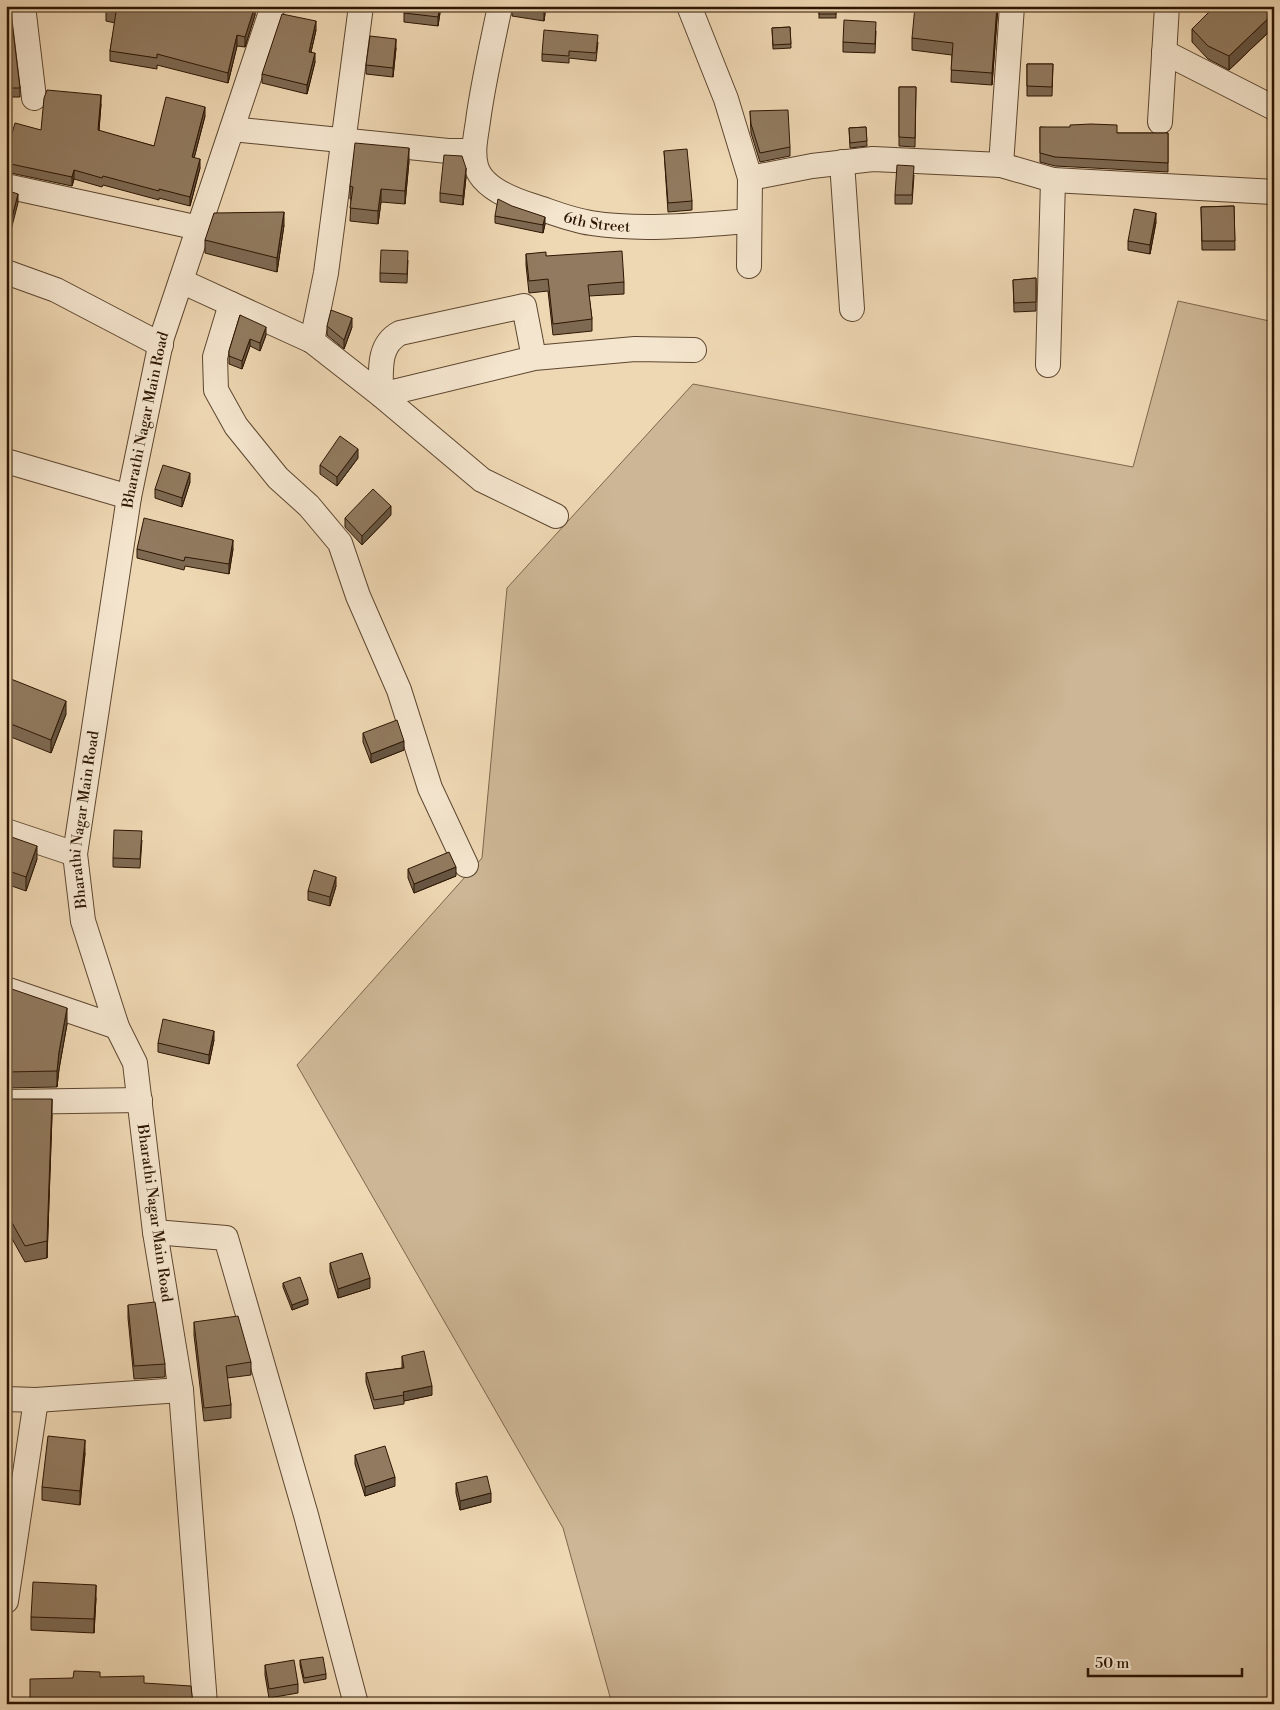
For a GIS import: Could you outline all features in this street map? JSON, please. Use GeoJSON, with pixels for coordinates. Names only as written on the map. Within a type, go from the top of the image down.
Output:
{"type":"FeatureCollection","features":[{"type":"Feature","properties":{"kind":"street"},"geometry":{"type":"LineString","coordinates":[[23,6],[34,98]]}},
{"type":"Feature","properties":{"kind":"street","name":"Bharathi Nagar Main Road"},"geometry":{"type":"LineString","coordinates":[[205,1704],[181,1390],[155,1232],[135,1063],[117,1027],[83,921],[75,854],[129,497],[160,346],[273,6]]}},
{"type":"Feature","properties":{"kind":"street"},"geometry":{"type":"LineString","coordinates":[[312,341],[326,273],[361,6]]}},
{"type":"Feature","properties":{"kind":"street"},"geometry":{"type":"LineString","coordinates":[[232,129],[448,151],[474,151],[482,93],[500,6]]}},
{"type":"Feature","properties":{"kind":"street"},"geometry":{"type":"LineString","coordinates":[[689,6],[726,99],[750,178],[748,266]]}},
{"type":"Feature","properties":{"kind":"street"},"geometry":{"type":"LineString","coordinates":[[1001,165],[1012,6]]}},
{"type":"Feature","properties":{"kind":"street"},"geometry":{"type":"LineString","coordinates":[[1160,122],[1167,6]]}},
{"type":"Feature","properties":{"kind":"street"},"geometry":{"type":"LineString","coordinates":[[1164,52],[1274,108]]}},
{"type":"Feature","properties":{"kind":"street","name":"6th Street"},"geometry":{"type":"LineString","coordinates":[[474,151],[476,168],[482,178],[499,192],[518,201],[590,223],[642,227],[690,226],[749,221]]}},
{"type":"Feature","properties":{"kind":"street"},"geometry":{"type":"LineString","coordinates":[[750,178],[812,166],[873,158],[1001,165],[1053,180],[1274,192]]}},
{"type":"Feature","properties":{"kind":"street"},"geometry":{"type":"LineString","coordinates":[[842,162],[852,309]]}},
{"type":"Feature","properties":{"kind":"street"},"geometry":{"type":"LineString","coordinates":[[1048,365],[1053,180]]}},
{"type":"Feature","properties":{"kind":"street"},"geometry":{"type":"LineString","coordinates":[[6,186],[199,228]]}},
{"type":"Feature","properties":{"kind":"street"},"geometry":{"type":"LineString","coordinates":[[6,272],[56,290],[160,346]]}},
{"type":"Feature","properties":{"kind":"street"},"geometry":{"type":"LineString","coordinates":[[181,281],[312,341],[381,395],[482,480],[556,516]]}},
{"type":"Feature","properties":{"kind":"street"},"geometry":{"type":"LineString","coordinates":[[231,304],[215,357],[216,390],[236,426],[278,478],[310,506],[340,543],[358,596],[398,690],[430,788],[466,865]]}},
{"type":"Feature","properties":{"kind":"street"},"geometry":{"type":"LineString","coordinates":[[381,395],[381,356],[392,337],[400,333],[524,306],[534,358]]}},
{"type":"Feature","properties":{"kind":"street"},"geometry":{"type":"LineString","coordinates":[[381,395],[534,358],[635,349],[694,350]]}},
{"type":"Feature","properties":{"kind":"street"},"geometry":{"type":"LineString","coordinates":[[6,461],[129,497]]}},
{"type":"Feature","properties":{"kind":"street"},"geometry":{"type":"LineString","coordinates":[[6,831],[75,854]]}},
{"type":"Feature","properties":{"kind":"street"},"geometry":{"type":"LineString","coordinates":[[6,989],[117,1027]]}},
{"type":"Feature","properties":{"kind":"street"},"geometry":{"type":"LineString","coordinates":[[6,1102],[140,1100]]}},
{"type":"Feature","properties":{"kind":"street"},"geometry":{"type":"LineString","coordinates":[[155,1232],[226,1238],[304,1506],[356,1704]]}},
{"type":"Feature","properties":{"kind":"street"},"geometry":{"type":"LineString","coordinates":[[6,1399],[36,1400],[181,1390]]}},
{"type":"Feature","properties":{"kind":"street"},"geometry":{"type":"LineString","coordinates":[[6,1601],[36,1400]]}},
{"type":"Feature","properties":{"kind":"shaded area"},"geometry":{"type":"Polygon","coordinates":[[[1178,301],[1274,322],[1274,1704],[612,1704],[563,1528],[297,1065],[482,858],[507,588],[693,384],[1133,467],[1178,301]]]}},
{"type":"Feature","properties":{"kind":"building"},"geometry":{"type":"Polygon","coordinates":[[[6,6],[10,6],[20,88],[6,88],[6,6]]]}},
{"type":"Feature","properties":{"kind":"building"},"geometry":{"type":"Polygon","coordinates":[[[107,6],[255,6],[245,37],[237,35],[228,73],[157,54],[157,58],[110,51],[116,12],[106,11],[107,6]]]}},
{"type":"Feature","properties":{"kind":"building"},"geometry":{"type":"Polygon","coordinates":[[[405,6],[440,6],[438,17],[404,13],[405,6]]]}},
{"type":"Feature","properties":{"kind":"building"},"geometry":{"type":"Polygon","coordinates":[[[512,6],[545,6],[544,12],[512,6]]]}},
{"type":"Feature","properties":{"kind":"building"},"geometry":{"type":"Polygon","coordinates":[[[819,6],[836,6],[836,14],[819,14],[819,6]]]}},
{"type":"Feature","properties":{"kind":"building"},"geometry":{"type":"Polygon","coordinates":[[[915,6],[997,6],[992,73],[951,70],[953,43],[912,38],[915,6]]]}},
{"type":"Feature","properties":{"kind":"building"},"geometry":{"type":"Polygon","coordinates":[[[1215,6],[1267,6],[1274,13],[1229,56],[1208,46],[1192,29],[1215,6]]]}},
{"type":"Feature","properties":{"kind":"building"},"geometry":{"type":"Polygon","coordinates":[[[282,14],[316,21],[309,52],[315,53],[307,85],[262,74],[282,14]]]}},
{"type":"Feature","properties":{"kind":"building"},"geometry":{"type":"Polygon","coordinates":[[[844,20],[876,22],[875,44],[843,42],[844,20]]]}},
{"type":"Feature","properties":{"kind":"building"},"geometry":{"type":"Polygon","coordinates":[[[790,27],[791,44],[773,45],[772,28],[790,27]]]}},
{"type":"Feature","properties":{"kind":"building"},"geometry":{"type":"Polygon","coordinates":[[[544,30],[598,35],[596,53],[569,51],[569,56],[542,54],[544,30]]]}},
{"type":"Feature","properties":{"kind":"building"},"geometry":{"type":"Polygon","coordinates":[[[370,36],[396,39],[393,68],[366,65],[370,36]]]}},
{"type":"Feature","properties":{"kind":"building"},"geometry":{"type":"Polygon","coordinates":[[[1027,64],[1053,64],[1052,87],[1027,86],[1027,64]]]}},
{"type":"Feature","properties":{"kind":"building"},"geometry":{"type":"Polygon","coordinates":[[[899,87],[916,87],[915,138],[899,137],[899,87]]]}},
{"type":"Feature","properties":{"kind":"building"},"geometry":{"type":"Polygon","coordinates":[[[47,90],[101,95],[98,130],[154,146],[166,97],[205,107],[192,157],[200,159],[190,197],[74,170],[72,177],[6,163],[6,154],[15,123],[41,130],[44,98],[47,90]]]}},
{"type":"Feature","properties":{"kind":"building"},"geometry":{"type":"Polygon","coordinates":[[[788,110],[790,147],[760,153],[751,124],[750,111],[788,110]]]}},
{"type":"Feature","properties":{"kind":"building"},"geometry":{"type":"Polygon","coordinates":[[[1070,125],[1117,125],[1117,133],[1168,133],[1168,163],[1055,157],[1040,153],[1040,127],[1070,127],[1070,125]]]}},
{"type":"Feature","properties":{"kind":"building"},"geometry":{"type":"Polygon","coordinates":[[[866,127],[867,141],[850,143],[849,128],[866,127]]]}},
{"type":"Feature","properties":{"kind":"building"},"geometry":{"type":"Polygon","coordinates":[[[355,143],[409,148],[405,191],[381,189],[378,211],[350,208],[353,187],[350,186],[355,143]]]}},
{"type":"Feature","properties":{"kind":"building"},"geometry":{"type":"Polygon","coordinates":[[[687,149],[692,201],[668,203],[664,151],[687,149]]]}},
{"type":"Feature","properties":{"kind":"building"},"geometry":{"type":"Polygon","coordinates":[[[444,155],[462,156],[466,168],[463,196],[440,193],[444,155]]]}},
{"type":"Feature","properties":{"kind":"building"},"geometry":{"type":"Polygon","coordinates":[[[897,165],[914,166],[912,195],[895,195],[897,165]]]}},
{"type":"Feature","properties":{"kind":"building"},"geometry":{"type":"Polygon","coordinates":[[[6,190],[18,194],[6,240],[6,190]]]}},
{"type":"Feature","properties":{"kind":"building"},"geometry":{"type":"Polygon","coordinates":[[[498,199],[512,206],[545,217],[543,225],[495,216],[498,199]]]}},
{"type":"Feature","properties":{"kind":"building"},"geometry":{"type":"Polygon","coordinates":[[[1234,206],[1235,241],[1202,241],[1201,207],[1234,206]]]}},
{"type":"Feature","properties":{"kind":"building"},"geometry":{"type":"Polygon","coordinates":[[[1134,209],[1156,213],[1150,245],[1128,241],[1134,209]]]}},
{"type":"Feature","properties":{"kind":"building"},"geometry":{"type":"Polygon","coordinates":[[[284,212],[277,258],[205,240],[214,213],[284,212]]]}},
{"type":"Feature","properties":{"kind":"building"},"geometry":{"type":"Polygon","coordinates":[[[381,250],[408,251],[407,274],[380,273],[381,250]]]}},
{"type":"Feature","properties":{"kind":"building"},"geometry":{"type":"Polygon","coordinates":[[[622,251],[624,282],[588,285],[592,319],[553,324],[548,279],[529,281],[526,254],[546,252],[546,256],[622,251]]]}},
{"type":"Feature","properties":{"kind":"building"},"geometry":{"type":"Polygon","coordinates":[[[1036,278],[1036,302],[1014,303],[1013,280],[1036,278]]]}},
{"type":"Feature","properties":{"kind":"building"},"geometry":{"type":"Polygon","coordinates":[[[331,310],[352,318],[344,340],[327,326],[331,310]]]}},
{"type":"Feature","properties":{"kind":"building"},"geometry":{"type":"Polygon","coordinates":[[[240,315],[266,327],[260,343],[250,339],[242,361],[229,356],[240,315]]]}},
{"type":"Feature","properties":{"kind":"building"},"geometry":{"type":"Polygon","coordinates":[[[340,436],[358,449],[337,477],[320,465],[340,436]]]}},
{"type":"Feature","properties":{"kind":"building"},"geometry":{"type":"Polygon","coordinates":[[[163,465],[190,473],[182,498],[155,489],[163,465]]]}},
{"type":"Feature","properties":{"kind":"building"},"geometry":{"type":"Polygon","coordinates":[[[373,489],[391,506],[362,536],[345,518],[373,489]]]}},
{"type":"Feature","properties":{"kind":"building"},"geometry":{"type":"Polygon","coordinates":[[[144,518],[233,540],[229,564],[185,557],[184,561],[137,549],[144,518]]]}},
{"type":"Feature","properties":{"kind":"building"},"geometry":{"type":"Polygon","coordinates":[[[6,677],[66,701],[51,740],[6,722],[6,677]]]}},
{"type":"Feature","properties":{"kind":"building"},"geometry":{"type":"Polygon","coordinates":[[[397,720],[404,741],[371,754],[363,733],[397,720]]]}},
{"type":"Feature","properties":{"kind":"building"},"geometry":{"type":"Polygon","coordinates":[[[114,830],[142,831],[140,859],[113,858],[114,830]]]}},
{"type":"Feature","properties":{"kind":"building"},"geometry":{"type":"Polygon","coordinates":[[[6,835],[37,846],[26,877],[6,870],[6,835]]]}},
{"type":"Feature","properties":{"kind":"building"},"geometry":{"type":"Polygon","coordinates":[[[449,852],[456,867],[414,884],[408,869],[449,852]]]}},
{"type":"Feature","properties":{"kind":"building"},"geometry":{"type":"Polygon","coordinates":[[[314,870],[336,877],[330,897],[308,891],[314,870]]]}},
{"type":"Feature","properties":{"kind":"building"},"geometry":{"type":"Polygon","coordinates":[[[6,987],[67,1008],[57,1071],[6,1072],[6,987]]]}},
{"type":"Feature","properties":{"kind":"building"},"geometry":{"type":"Polygon","coordinates":[[[163,1019],[214,1031],[209,1055],[158,1043],[163,1019]]]}},
{"type":"Feature","properties":{"kind":"building"},"geometry":{"type":"Polygon","coordinates":[[[6,1099],[52,1099],[47,1241],[25,1246],[6,1212],[6,1099]]]}},
{"type":"Feature","properties":{"kind":"building"},"geometry":{"type":"Polygon","coordinates":[[[362,1253],[370,1278],[338,1289],[330,1263],[362,1253]]]}},
{"type":"Feature","properties":{"kind":"building"},"geometry":{"type":"Polygon","coordinates":[[[300,1277],[308,1299],[292,1305],[283,1283],[300,1277]]]}},
{"type":"Feature","properties":{"kind":"building"},"geometry":{"type":"Polygon","coordinates":[[[155,1302],[165,1364],[134,1366],[128,1305],[155,1302]]]}},
{"type":"Feature","properties":{"kind":"building"},"geometry":{"type":"Polygon","coordinates":[[[238,1316],[251,1362],[226,1366],[231,1405],[204,1408],[194,1322],[238,1316]]]}},
{"type":"Feature","properties":{"kind":"building"},"geometry":{"type":"Polygon","coordinates":[[[424,1351],[432,1386],[403,1392],[404,1395],[374,1400],[366,1373],[404,1368],[402,1356],[424,1351]]]}},
{"type":"Feature","properties":{"kind":"building"},"geometry":{"type":"Polygon","coordinates":[[[48,1436],[85,1440],[80,1491],[42,1487],[48,1436]]]}},
{"type":"Feature","properties":{"kind":"building"},"geometry":{"type":"Polygon","coordinates":[[[385,1446],[395,1477],[365,1487],[355,1455],[385,1446]]]}},
{"type":"Feature","properties":{"kind":"building"},"geometry":{"type":"Polygon","coordinates":[[[487,1476],[491,1493],[460,1501],[456,1483],[487,1476]]]}},
{"type":"Feature","properties":{"kind":"building"},"geometry":{"type":"Polygon","coordinates":[[[33,1582],[96,1585],[94,1619],[31,1617],[33,1582]]]}},
{"type":"Feature","properties":{"kind":"building"},"geometry":{"type":"Polygon","coordinates":[[[323,1657],[326,1674],[304,1678],[300,1660],[323,1657]]]}},
{"type":"Feature","properties":{"kind":"building"},"geometry":{"type":"Polygon","coordinates":[[[294,1660],[298,1684],[269,1689],[265,1665],[294,1660]]]}},
{"type":"Feature","properties":{"kind":"building"},"geometry":{"type":"Polygon","coordinates":[[[74,1671],[100,1672],[100,1677],[144,1676],[144,1683],[191,1686],[193,1704],[30,1704],[30,1679],[73,1678],[74,1671]]]}}]}
